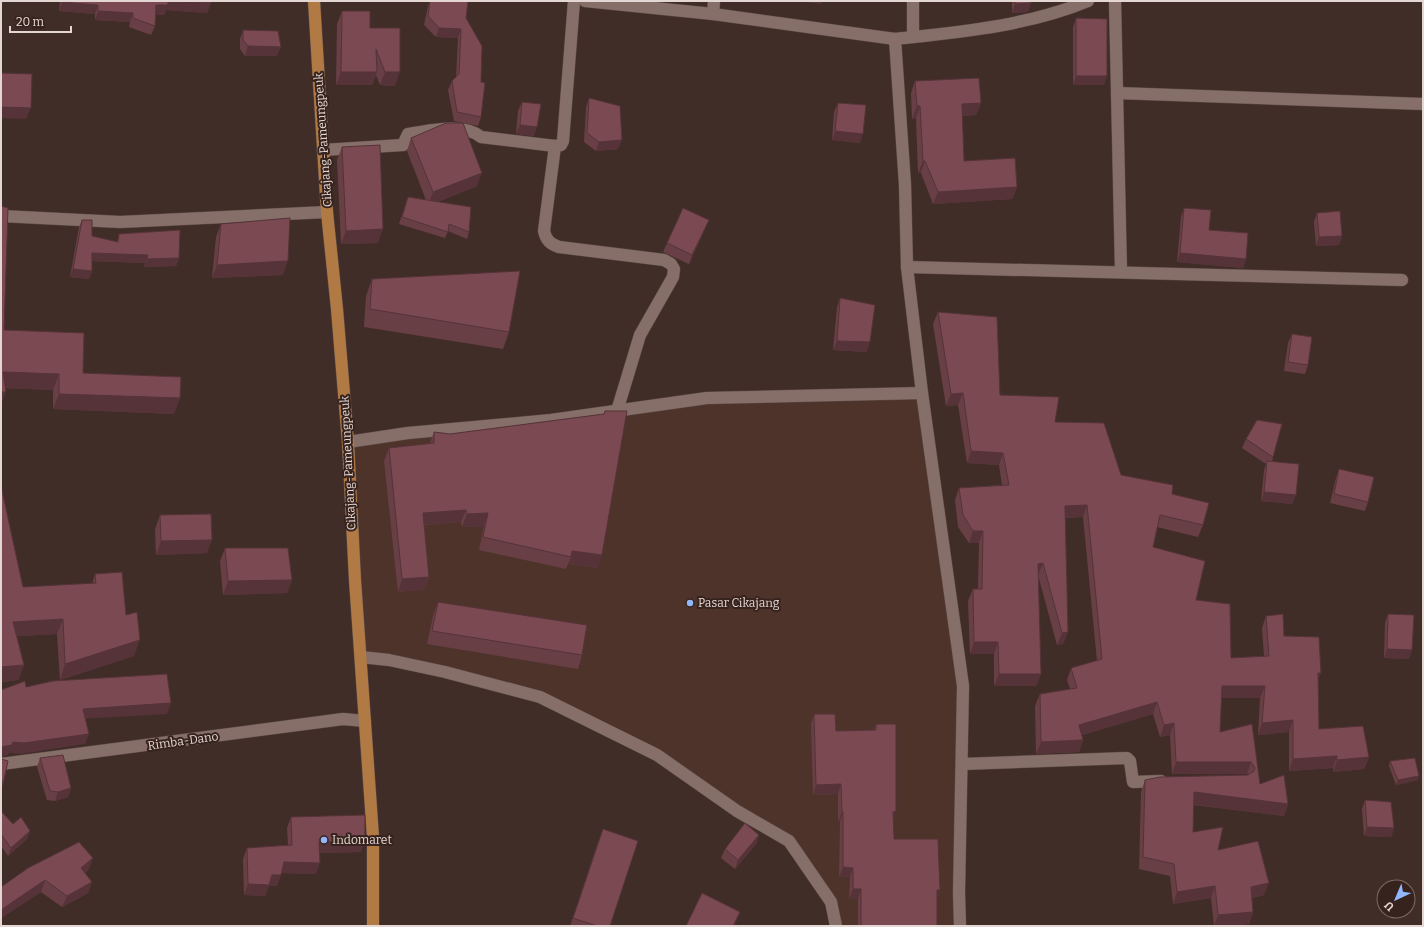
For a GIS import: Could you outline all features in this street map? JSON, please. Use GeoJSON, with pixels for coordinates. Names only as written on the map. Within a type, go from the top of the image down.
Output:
{"type":"FeatureCollection","features":[{"type":"Feature","properties":{"kind":"main road","name":"Cikajang-Pameungpeuk"},"geometry":{"type":"LineString","coordinates":[[314,1],[327,212],[348,442],[373,837],[373,926]]}},
{"type":"Feature","properties":{"kind":"street"},"geometry":{"type":"LineString","coordinates":[[323,150],[403,145],[408,134],[441,129],[473,131],[481,137],[555,146],[561,145],[563,141],[574,1]]}},
{"type":"Feature","properties":{"kind":"street"},"geometry":{"type":"LineString","coordinates":[[585,1],[713,14],[895,39],[1023,21],[1088,1]]}},
{"type":"Feature","properties":{"kind":"street"},"geometry":{"type":"LineString","coordinates":[[713,14],[714,1]]}},
{"type":"Feature","properties":{"kind":"street"},"geometry":{"type":"LineString","coordinates":[[913,1],[913,37]]}},
{"type":"Feature","properties":{"kind":"street"},"geometry":{"type":"LineString","coordinates":[[1115,1],[1122,272]]}},
{"type":"Feature","properties":{"kind":"street"},"geometry":{"type":"LineString","coordinates":[[895,39],[905,185],[907,267],[922,393],[963,686],[959,893],[960,926]]}},
{"type":"Feature","properties":{"kind":"street"},"geometry":{"type":"LineString","coordinates":[[1117,93],[1423,104]]}},
{"type":"Feature","properties":{"kind":"street"},"geometry":{"type":"LineString","coordinates":[[555,146],[544,231],[546,239],[552,245],[559,247],[664,260],[671,264],[674,269],[673,277],[640,335],[617,411]]}},
{"type":"Feature","properties":{"kind":"street"},"geometry":{"type":"LineString","coordinates":[[1,216],[120,222],[327,212]]}},
{"type":"Feature","properties":{"kind":"street"},"geometry":{"type":"LineString","coordinates":[[907,267],[1402,280]]}},
{"type":"Feature","properties":{"kind":"street"},"geometry":{"type":"LineString","coordinates":[[348,442],[408,433],[551,420],[707,398],[922,393]]}},
{"type":"Feature","properties":{"kind":"street"},"geometry":{"type":"LineString","coordinates":[[361,657],[388,660],[445,672],[540,697],[657,755],[737,811],[789,841],[831,902],[836,926]]}},
{"type":"Feature","properties":{"kind":"street","name":"Rimba-Dano"},"geometry":{"type":"LineString","coordinates":[[1,764],[342,719],[365,721]]}},
{"type":"Feature","properties":{"kind":"street"},"geometry":{"type":"LineString","coordinates":[[962,764],[1127,758],[1130,761],[1133,782],[1173,781]]}},
{"type":"Feature","properties":{"kind":"shaded area","name":"Pasar Cikajang"},"geometry":{"type":"Polygon","coordinates":[[[922,393],[963,686],[960,926],[836,926],[831,902],[789,841],[664,760],[540,697],[361,657],[348,442],[707,398],[922,393]]]}},
{"type":"Feature","properties":{"kind":"building"},"geometry":{"type":"Polygon","coordinates":[[[168,1],[168,5],[156,5],[155,26],[133,18],[133,13],[98,11],[98,5],[62,2],[168,1]]]}},
{"type":"Feature","properties":{"kind":"building"},"geometry":{"type":"Polygon","coordinates":[[[170,1],[211,1],[211,3],[170,1]]]}},
{"type":"Feature","properties":{"kind":"building"},"geometry":{"type":"Polygon","coordinates":[[[430,1],[468,1],[466,18],[482,46],[481,82],[485,83],[481,117],[457,112],[452,81],[459,74],[461,29],[439,28],[428,16],[430,1]]]}},
{"type":"Feature","properties":{"kind":"building"},"geometry":{"type":"Polygon","coordinates":[[[1015,1],[1031,1],[1031,3],[1015,4],[1015,1]]]}},
{"type":"Feature","properties":{"kind":"building"},"geometry":{"type":"Polygon","coordinates":[[[342,11],[370,11],[370,28],[400,28],[400,72],[385,72],[376,49],[377,72],[341,72],[342,11]]]}},
{"type":"Feature","properties":{"kind":"building"},"geometry":{"type":"Polygon","coordinates":[[[1076,18],[1107,19],[1107,76],[1076,76],[1076,18]]]}},
{"type":"Feature","properties":{"kind":"building"},"geometry":{"type":"Polygon","coordinates":[[[243,30],[278,31],[281,47],[248,46],[243,40],[243,30]]]}},
{"type":"Feature","properties":{"kind":"building"},"geometry":{"type":"Polygon","coordinates":[[[1,73],[32,74],[31,108],[1,107],[1,73]]]}},
{"type":"Feature","properties":{"kind":"building"},"geometry":{"type":"Polygon","coordinates":[[[979,78],[981,103],[962,104],[964,161],[1015,158],[1017,187],[938,192],[925,161],[923,161],[920,106],[917,106],[915,81],[979,78]]]}},
{"type":"Feature","properties":{"kind":"building"},"geometry":{"type":"Polygon","coordinates":[[[589,98],[620,106],[622,140],[599,142],[587,133],[589,98]]]}},
{"type":"Feature","properties":{"kind":"building"},"geometry":{"type":"Polygon","coordinates":[[[522,102],[541,104],[537,127],[520,125],[522,102]]]}},
{"type":"Feature","properties":{"kind":"building"},"geometry":{"type":"Polygon","coordinates":[[[838,103],[866,105],[863,134],[835,131],[838,103]]]}},
{"type":"Feature","properties":{"kind":"building"},"geometry":{"type":"Polygon","coordinates":[[[446,123],[463,123],[482,173],[433,192],[411,138],[446,123]]]}},
{"type":"Feature","properties":{"kind":"building"},"geometry":{"type":"Polygon","coordinates":[[[380,145],[383,229],[346,231],[342,147],[380,145]]]}},
{"type":"Feature","properties":{"kind":"building"},"geometry":{"type":"Polygon","coordinates":[[[408,197],[471,207],[469,232],[449,224],[448,232],[402,217],[408,197]]]}},
{"type":"Feature","properties":{"kind":"building"},"geometry":{"type":"Polygon","coordinates":[[[1,206],[8,208],[4,330],[84,333],[83,373],[181,377],[180,398],[59,394],[59,374],[3,372],[6,392],[1,392],[1,206]]]}},
{"type":"Feature","properties":{"kind":"building"},"geometry":{"type":"Polygon","coordinates":[[[683,208],[709,220],[692,255],[667,243],[683,208]]]}},
{"type":"Feature","properties":{"kind":"building"},"geometry":{"type":"Polygon","coordinates":[[[1184,208],[1211,210],[1209,230],[1248,233],[1246,259],[1180,253],[1184,208]]]}},
{"type":"Feature","properties":{"kind":"building"},"geometry":{"type":"Polygon","coordinates":[[[1340,211],[1342,236],[1319,237],[1317,213],[1340,211]]]}},
{"type":"Feature","properties":{"kind":"building"},"geometry":{"type":"Polygon","coordinates":[[[290,218],[288,261],[217,265],[221,224],[290,218]]]}},
{"type":"Feature","properties":{"kind":"building"},"geometry":{"type":"Polygon","coordinates":[[[82,220],[92,220],[92,236],[118,242],[119,234],[180,230],[179,258],[147,259],[148,255],[92,253],[92,271],[73,269],[82,220]]]}},
{"type":"Feature","properties":{"kind":"building"},"geometry":{"type":"Polygon","coordinates":[[[520,271],[509,332],[370,309],[372,279],[520,271]]]}},
{"type":"Feature","properties":{"kind":"building"},"geometry":{"type":"Polygon","coordinates":[[[840,298],[875,305],[870,342],[837,341],[840,298]]]}},
{"type":"Feature","properties":{"kind":"building"},"geometry":{"type":"Polygon","coordinates":[[[938,312],[997,317],[1000,395],[1059,397],[1055,422],[1104,423],[1121,475],[1173,485],[1172,494],[1209,503],[1203,525],[1160,515],[1153,547],[1205,561],[1196,600],[1230,604],[1231,658],[1269,656],[1266,616],[1283,614],[1284,636],[1319,637],[1321,673],[1318,673],[1319,729],[1363,726],[1369,757],[1337,760],[1337,756],[1293,759],[1293,720],[1262,723],[1265,686],[1222,686],[1220,732],[1252,724],[1260,784],[1284,775],[1288,804],[1194,792],[1193,832],[1223,827],[1218,850],[1258,841],[1269,883],[1251,887],[1253,912],[1218,915],[1215,886],[1177,892],[1174,864],[1143,857],[1145,780],[1160,777],[1248,775],[1254,771],[1255,768],[1251,762],[1176,762],[1174,723],[1164,725],[1157,702],[1079,725],[1083,740],[1041,742],[1040,694],[1077,688],[1071,668],[1102,659],[1087,505],[1065,506],[1068,632],[1062,633],[1043,563],[1038,564],[1041,674],[999,674],[998,642],[974,642],[973,589],[982,589],[983,531],[973,531],[963,515],[959,488],[1009,485],[1003,453],[971,451],[963,393],[951,394],[938,312]]]}},
{"type":"Feature","properties":{"kind":"building"},"geometry":{"type":"Polygon","coordinates":[[[1292,334],[1312,337],[1308,365],[1288,362],[1292,334]]]}},
{"type":"Feature","properties":{"kind":"building"},"geometry":{"type":"Polygon","coordinates":[[[605,411],[627,411],[602,555],[572,551],[571,557],[483,537],[488,513],[467,514],[466,510],[423,513],[429,577],[402,579],[389,448],[434,443],[434,432],[450,434],[604,414],[605,411]]]}},
{"type":"Feature","properties":{"kind":"building"},"geometry":{"type":"Polygon","coordinates":[[[1257,420],[1282,424],[1273,457],[1246,439],[1257,420]]]}},
{"type":"Feature","properties":{"kind":"building"},"geometry":{"type":"Polygon","coordinates":[[[1267,461],[1299,464],[1296,495],[1264,492],[1267,461]]]}},
{"type":"Feature","properties":{"kind":"building"},"geometry":{"type":"Polygon","coordinates":[[[1339,469],[1374,477],[1368,502],[1334,494],[1339,469]]]}},
{"type":"Feature","properties":{"kind":"building"},"geometry":{"type":"Polygon","coordinates":[[[1,486],[23,587],[96,583],[95,574],[122,572],[126,615],[137,612],[140,640],[65,664],[63,619],[13,622],[24,665],[1,667],[1,486]]]}},
{"type":"Feature","properties":{"kind":"building"},"geometry":{"type":"Polygon","coordinates":[[[211,514],[212,540],[161,541],[160,515],[211,514]]]}},
{"type":"Feature","properties":{"kind":"building"},"geometry":{"type":"Polygon","coordinates":[[[225,548],[288,548],[292,580],[228,581],[225,548]]]}},
{"type":"Feature","properties":{"kind":"building"},"geometry":{"type":"Polygon","coordinates":[[[438,602],[587,625],[582,655],[432,631],[438,602]]]}},
{"type":"Feature","properties":{"kind":"building"},"geometry":{"type":"Polygon","coordinates":[[[1388,614],[1414,615],[1412,650],[1387,649],[1388,614]]]}},
{"type":"Feature","properties":{"kind":"building"},"geometry":{"type":"Polygon","coordinates":[[[167,674],[171,703],[83,709],[89,734],[24,743],[13,742],[12,745],[1,747],[1,690],[25,681],[26,687],[53,681],[167,674]]]}},
{"type":"Feature","properties":{"kind":"building"},"geometry":{"type":"Polygon","coordinates":[[[814,714],[835,714],[836,731],[876,730],[876,724],[896,724],[896,811],[893,812],[894,839],[938,839],[940,890],[937,890],[937,926],[861,926],[861,889],[853,889],[853,868],[843,867],[843,812],[841,784],[816,785],[814,714]]]}},
{"type":"Feature","properties":{"kind":"building"},"geometry":{"type":"Polygon","coordinates":[[[63,755],[71,788],[58,792],[50,791],[40,758],[63,755]]]}},
{"type":"Feature","properties":{"kind":"building"},"geometry":{"type":"Polygon","coordinates":[[[1415,758],[1419,776],[1398,780],[1390,761],[1415,758]]]}},
{"type":"Feature","properties":{"kind":"building"},"geometry":{"type":"Polygon","coordinates":[[[1,759],[8,761],[3,784],[1,778],[1,759]]]}},
{"type":"Feature","properties":{"kind":"building"},"geometry":{"type":"Polygon","coordinates":[[[1365,800],[1391,802],[1394,828],[1367,827],[1365,800]]]}},
{"type":"Feature","properties":{"kind":"building"},"geometry":{"type":"Polygon","coordinates":[[[1,811],[13,824],[21,817],[30,831],[11,848],[1,834],[1,811]]]}},
{"type":"Feature","properties":{"kind":"building"},"geometry":{"type":"Polygon","coordinates":[[[365,815],[365,841],[319,842],[320,863],[284,862],[281,875],[272,875],[269,885],[248,884],[247,848],[292,845],[291,817],[365,815]]]}},
{"type":"Feature","properties":{"kind":"building"},"geometry":{"type":"Polygon","coordinates":[[[745,823],[759,835],[738,860],[725,849],[745,823]]]}},
{"type":"Feature","properties":{"kind":"building"},"geometry":{"type":"Polygon","coordinates":[[[603,829],[638,841],[610,926],[597,926],[573,918],[603,829]]]}},
{"type":"Feature","properties":{"kind":"building"},"geometry":{"type":"Polygon","coordinates":[[[79,842],[93,858],[81,868],[92,882],[67,896],[45,880],[1,910],[1,887],[28,868],[79,842]]]}},
{"type":"Feature","properties":{"kind":"building"},"geometry":{"type":"Polygon","coordinates":[[[702,893],[740,912],[733,926],[686,926],[702,893]]]}},
{"type":"Feature","properties":{"kind":"place","name":"Pasar Cikajang"},"geometry":{"type":"Point","coordinates":[690,603]}},
{"type":"Feature","properties":{"kind":"place","name":"Indomaret"},"geometry":{"type":"Point","coordinates":[324,840]}}]}
